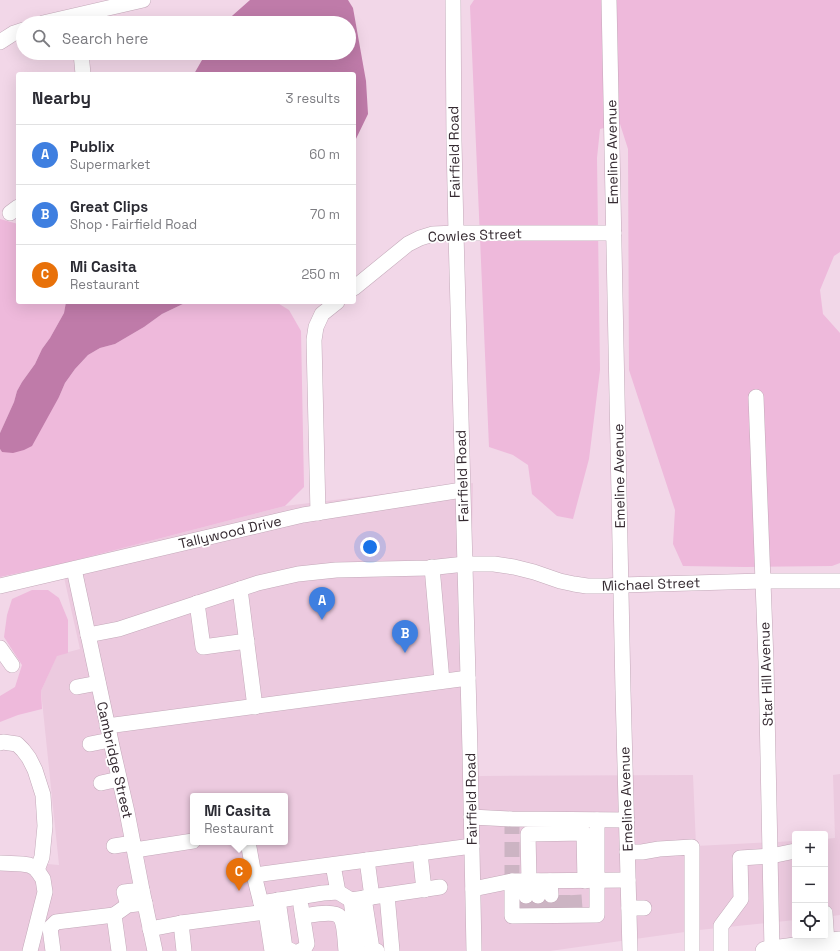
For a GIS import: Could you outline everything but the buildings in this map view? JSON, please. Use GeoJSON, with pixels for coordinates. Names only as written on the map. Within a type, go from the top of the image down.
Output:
{"type":"FeatureCollection","features":[{"type":"Feature","properties":{"kind":"main road"},"geometry":{"type":"LineString","coordinates":[[769,951],[827,945]]}},
{"type":"Feature","properties":{"kind":"street"},"geometry":{"type":"LineString","coordinates":[[88,16],[143,0]]}},
{"type":"Feature","properties":{"kind":"street","name":"Fairfield Road"},"geometry":{"type":"LineString","coordinates":[[453,0],[456,233],[474,951]]}},
{"type":"Feature","properties":{"kind":"street","name":"Emeline Avenue"},"geometry":{"type":"LineString","coordinates":[[609,0],[630,951]]}},
{"type":"Feature","properties":{"kind":"street"},"geometry":{"type":"LineString","coordinates":[[0,42],[16,33]]}},
{"type":"Feature","properties":{"kind":"street"},"geometry":{"type":"LineString","coordinates":[[82,60],[83,72]]}},
{"type":"Feature","properties":{"kind":"street","name":"Cowles Street"},"geometry":{"type":"LineString","coordinates":[[356,286],[408,244],[420,238],[434,234],[614,233]]}},
{"type":"Feature","properties":{"kind":"street"},"geometry":{"type":"LineString","coordinates":[[318,512],[314,340],[316,327],[322,314],[334,304]]}},
{"type":"Feature","properties":{"kind":"street","name":"Star Hill Avenue"},"geometry":{"type":"LineString","coordinates":[[756,397],[763,581],[770,856],[769,951]]}},
{"type":"Feature","properties":{"kind":"street","name":"Tallywood Drive"},"geometry":{"type":"LineString","coordinates":[[0,586],[303,515],[462,490]]}},
{"type":"Feature","properties":{"kind":"street","name":"Michael Street"},"geometry":{"type":"LineString","coordinates":[[88,634],[119,629],[258,583],[298,574],[336,570],[494,564],[514,567],[560,581],[587,586],[763,581],[840,581]]}},
{"type":"Feature","properties":{"kind":"street"},"geometry":{"type":"LineString","coordinates":[[432,567],[442,681]]}},
{"type":"Feature","properties":{"kind":"street","name":"Cambridge Street"},"geometry":{"type":"LineString","coordinates":[[74,569],[120,779],[155,951]]}},
{"type":"Feature","properties":{"kind":"street"},"geometry":{"type":"LineString","coordinates":[[240,589],[255,707]]}},
{"type":"Feature","properties":{"kind":"street"},"geometry":{"type":"LineString","coordinates":[[197,603],[203,647],[246,641]]}},
{"type":"Feature","properties":{"kind":"street"},"geometry":{"type":"LineString","coordinates":[[0,648],[12,665]]}},
{"type":"Feature","properties":{"kind":"street"},"geometry":{"type":"LineString","coordinates":[[90,744],[109,733],[255,707],[468,678]]}},
{"type":"Feature","properties":{"kind":"street"},"geometry":{"type":"LineString","coordinates":[[77,687],[98,683]]}},
{"type":"Feature","properties":{"kind":"street"},"geometry":{"type":"LineString","coordinates":[[0,743],[17,744],[23,750],[35,770],[43,796],[45,826],[43,849],[42,857],[36,870]]}},
{"type":"Feature","properties":{"kind":"street"},"geometry":{"type":"LineString","coordinates":[[101,783],[120,779]]}},
{"type":"Feature","properties":{"kind":"street"},"geometry":{"type":"LineString","coordinates":[[471,817],[626,820]]}},
{"type":"Feature","properties":{"kind":"street"},"geometry":{"type":"LineString","coordinates":[[551,897],[597,820]]}},
{"type":"Feature","properties":{"kind":"street"},"geometry":{"type":"LineString","coordinates":[[114,846],[134,846],[190,841]]}},
{"type":"Feature","properties":{"kind":"street"},"geometry":{"type":"LineString","coordinates":[[249,845],[254,875],[264,907],[283,950]]}},
{"type":"Feature","properties":{"kind":"street"},"geometry":{"type":"LineString","coordinates":[[254,875],[472,846]]}},
{"type":"Feature","properties":{"kind":"street"},"geometry":{"type":"LineString","coordinates":[[627,852],[692,847],[692,951]]}},
{"type":"Feature","properties":{"kind":"street"},"geometry":{"type":"LineString","coordinates":[[721,951],[721,926],[741,899],[740,858],[770,856],[792,852]]}},
{"type":"Feature","properties":{"kind":"street"},"geometry":{"type":"LineString","coordinates":[[420,853],[424,890]]}},
{"type":"Feature","properties":{"kind":"street"},"geometry":{"type":"LineString","coordinates":[[367,860],[368,898],[372,949],[388,951],[368,898]]}},
{"type":"Feature","properties":{"kind":"street"},"geometry":{"type":"LineString","coordinates":[[0,863],[29,865],[36,870],[43,879],[45,892],[30,951]]}},
{"type":"Feature","properties":{"kind":"street"},"geometry":{"type":"LineString","coordinates":[[333,865],[338,892]]}},
{"type":"Feature","properties":{"kind":"street"},"geometry":{"type":"LineString","coordinates":[[473,889],[551,897],[628,880]]}},
{"type":"Feature","properties":{"kind":"street"},"geometry":{"type":"LineString","coordinates":[[150,929],[264,907],[278,900],[300,896],[338,892],[368,898],[440,887]]}},
{"type":"Feature","properties":{"kind":"street"},"geometry":{"type":"LineString","coordinates":[[53,951],[50,928],[56,922],[114,915],[144,896]]}},
{"type":"Feature","properties":{"kind":"street"},"geometry":{"type":"LineString","coordinates":[[300,896],[307,944],[304,949],[300,951]]}},
{"type":"Feature","properties":{"kind":"street"},"geometry":{"type":"LineString","coordinates":[[358,951],[368,898]]}},
{"type":"Feature","properties":{"kind":"street"},"geometry":{"type":"LineString","coordinates":[[278,900],[283,950]]}},
{"type":"Feature","properties":{"kind":"street"},"geometry":{"type":"LineString","coordinates":[[629,908],[644,908]]}},
{"type":"Feature","properties":{"kind":"street"},"geometry":{"type":"LineString","coordinates":[[303,916],[328,913],[336,914],[340,917],[346,951]]}},
{"type":"Feature","properties":{"kind":"street"},"geometry":{"type":"LineString","coordinates":[[114,915],[119,951]]}},
{"type":"Feature","properties":{"kind":"street"},"geometry":{"type":"LineString","coordinates":[[181,924],[184,951]]}},
{"type":"Feature","properties":{"kind":"shaded area"},"geometry":{"type":"Polygon","coordinates":[[[250,0],[348,0],[353,8],[354,16],[232,16],[250,0]]]}},
{"type":"Feature","properties":{"kind":"shaded area"},"geometry":{"type":"Polygon","coordinates":[[[474,0],[840,0],[840,252],[834,256],[820,290],[823,314],[840,333],[840,563],[832,566],[683,566],[673,544],[675,510],[629,370],[628,149],[620,124],[600,129],[597,158],[600,370],[589,459],[573,519],[557,516],[532,494],[528,465],[513,455],[489,447],[470,6],[474,0]]]}},
{"type":"Feature","properties":{"kind":"shaded area"},"geometry":{"type":"Polygon","coordinates":[[[356,25],[366,81],[368,114],[356,139],[356,72],[195,72],[202,60],[356,60],[356,25]]]}},
{"type":"Feature","properties":{"kind":"shaded area"},"geometry":{"type":"Polygon","coordinates":[[[0,219],[16,223],[16,304],[66,304],[64,313],[42,349],[35,364],[17,391],[14,402],[0,433],[0,219]]]}},
{"type":"Feature","properties":{"kind":"shaded area"},"geometry":{"type":"Polygon","coordinates":[[[66,304],[183,304],[162,314],[144,327],[115,344],[100,348],[88,355],[65,383],[32,446],[13,453],[2,452],[0,449],[0,433],[14,402],[17,391],[35,364],[42,349],[64,313],[66,304]]]}},
{"type":"Feature","properties":{"kind":"shaded area"},"geometry":{"type":"Polygon","coordinates":[[[183,304],[279,304],[289,310],[301,331],[304,487],[285,506],[61,564],[0,577],[0,449],[2,452],[59,397],[65,383],[88,355],[100,348],[115,344],[144,327],[162,314],[183,304]]]}},
{"type":"Feature","properties":{"kind":"shaded area"},"geometry":{"type":"Polygon","coordinates":[[[473,483],[468,778],[481,776],[693,775],[696,846],[792,841],[792,920],[699,930],[550,951],[0,951],[0,860],[59,865],[41,691],[57,655],[80,649],[61,564],[285,506],[473,483]]]}},
{"type":"Feature","properties":{"kind":"shaded area"},"geometry":{"type":"Polygon","coordinates":[[[32,590],[48,590],[59,598],[68,620],[68,653],[57,656],[41,691],[42,709],[18,715],[0,722],[0,696],[15,687],[22,665],[4,637],[7,615],[12,599],[32,590]]]}},
{"type":"Feature","properties":{"kind":"shaded area"},"geometry":{"type":"Polygon","coordinates":[[[840,774],[840,915],[828,917],[828,839],[835,838],[833,775],[840,774]]]}},
{"type":"Feature","properties":{"kind":"tunnel"},"geometry":{"type":"LineString","coordinates":[[512,819],[512,881]]}},
{"type":"Feature","properties":{"kind":"tunnel"},"geometry":{"type":"LineString","coordinates":[[551,895],[551,909]]}},
{"type":"Feature","properties":{"kind":"tunnel"},"geometry":{"type":"LineString","coordinates":[[563,895],[563,909]]}},
{"type":"Feature","properties":{"kind":"tunnel"},"geometry":{"type":"LineString","coordinates":[[574,895],[575,909]]}},
{"type":"Feature","properties":{"kind":"tunnel"},"geometry":{"type":"LineString","coordinates":[[526,896],[526,910]]}},
{"type":"Feature","properties":{"kind":"tunnel"},"geometry":{"type":"LineString","coordinates":[[538,896],[539,909]]}},
{"type":"Feature","properties":{"kind":"place","name":"Publix"},"geometry":{"type":"Point","coordinates":[322,620]}},
{"type":"Feature","properties":{"kind":"place","name":"Great Clips"},"geometry":{"type":"Point","coordinates":[405,653]}},
{"type":"Feature","properties":{"kind":"place","name":"Mi Casita"},"geometry":{"type":"Point","coordinates":[239,891]}}]}
